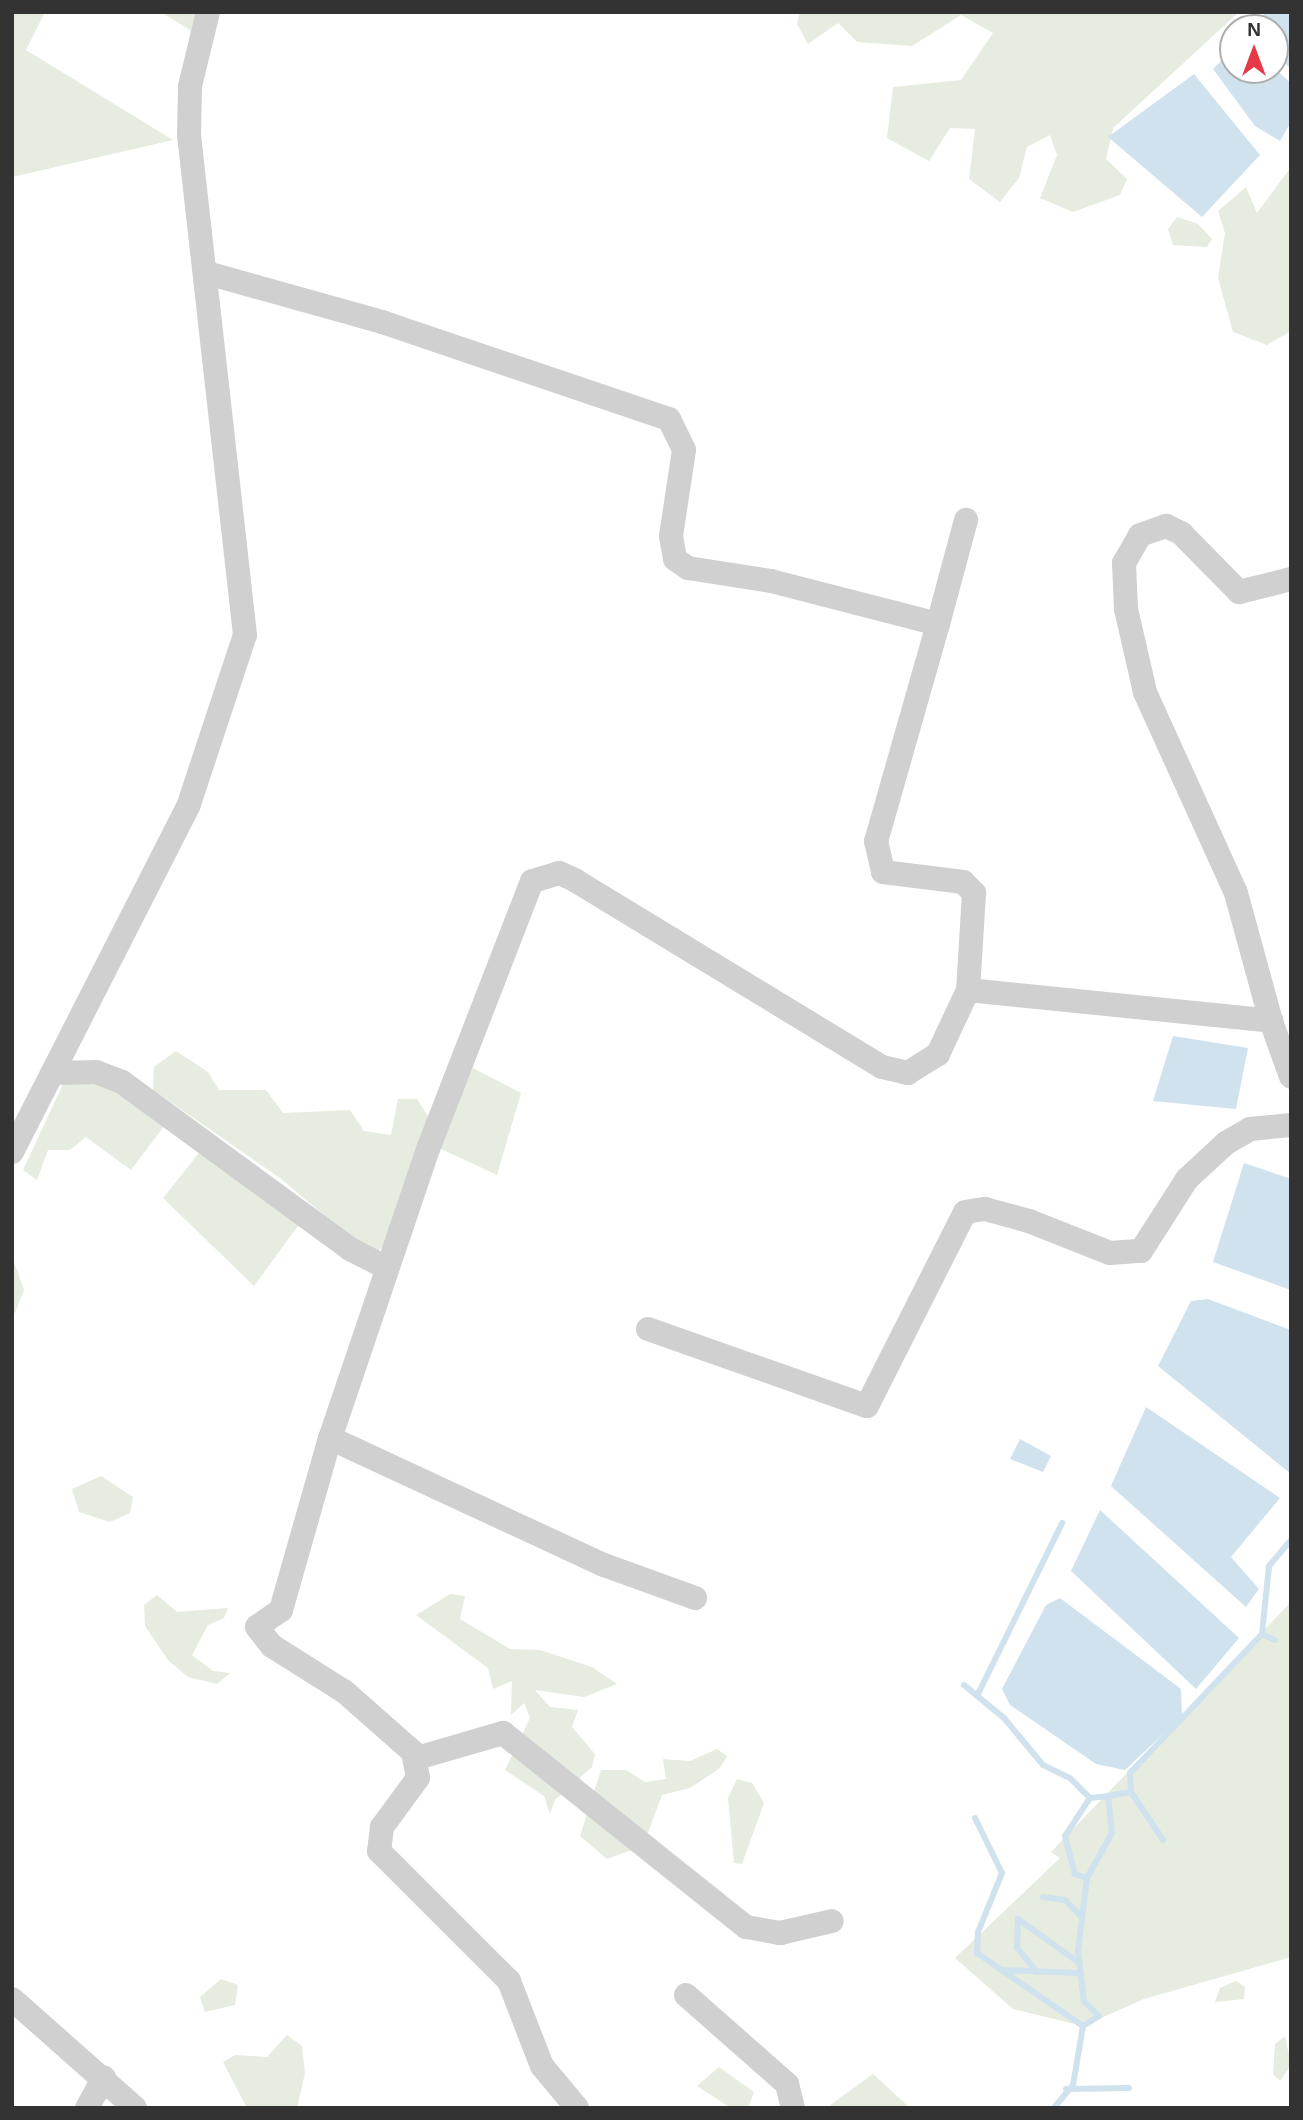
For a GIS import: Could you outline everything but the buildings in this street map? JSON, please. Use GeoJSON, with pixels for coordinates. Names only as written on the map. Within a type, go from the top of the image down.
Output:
{"type":"FeatureCollection","features":[{"type":"Feature","properties":{"kind":"street"},"geometry":{"type":"LineString","coordinates":[[12,1152],[56,1073],[189,804],[245,635],[208,273],[189,135],[190,86],[208,12]]}},
{"type":"Feature","properties":{"kind":"street"},"geometry":{"type":"LineString","coordinates":[[208,273],[382,322],[669,419],[684,450],[671,536],[675,559],[688,568],[771,581],[938,624]]}},
{"type":"Feature","properties":{"kind":"street"},"geometry":{"type":"LineString","coordinates":[[577,2108],[542,2066],[509,1981],[379,1851],[382,1828],[418,1778],[417,1758],[345,1692],[275,1648],[257,1627],[281,1610],[330,1438],[387,1268],[522,897],[543,874],[575,880],[651,921],[897,1072],[920,1069],[938,1054],[968,990],[971,886],[892,876],[876,855],[966,520]]}},
{"type":"Feature","properties":{"kind":"street"},"geometry":{"type":"LineString","coordinates":[[1291,579],[1239,592],[1181,533],[1166,526],[1140,535],[1124,563],[1126,609],[1145,692],[1236,893],[1270,1021],[1291,1077]]}},
{"type":"Feature","properties":{"kind":"street"},"geometry":{"type":"LineString","coordinates":[[968,990],[1270,1021]]}},
{"type":"Feature","properties":{"kind":"street"},"geometry":{"type":"LineString","coordinates":[[56,1073],[96,1072],[122,1082],[350,1249],[387,1268]]}},
{"type":"Feature","properties":{"kind":"street"},"geometry":{"type":"LineString","coordinates":[[648,1329],[867,1406],[965,1212],[985,1209],[1029,1221],[1110,1253],[1141,1251],[1206,1160],[1250,1129],[1291,1125]]}},
{"type":"Feature","properties":{"kind":"street"},"geometry":{"type":"LineString","coordinates":[[330,1438],[604,1565],[695,1598]]}},
{"type":"Feature","properties":{"kind":"street"},"geometry":{"type":"LineString","coordinates":[[417,1758],[503,1733],[746,1927],[770,1934],[832,1921]]}},
{"type":"Feature","properties":{"kind":"street"},"geometry":{"type":"LineString","coordinates":[[686,1995],[788,2084],[793,2108]]}},
{"type":"Feature","properties":{"kind":"street"},"geometry":{"type":"LineString","coordinates":[[12,1999],[104,2077],[135,2108]]}},
{"type":"Feature","properties":{"kind":"street"},"geometry":{"type":"LineString","coordinates":[[87,2108],[104,2077]]}},
{"type":"Feature","properties":{"kind":"shaded area"},"geometry":{"type":"Polygon","coordinates":[[[12,12],[45,12],[26,50],[173,140],[12,177],[12,12]]]}},
{"type":"Feature","properties":{"kind":"shaded area"},"geometry":{"type":"Polygon","coordinates":[[[161,12],[199,12],[193,32],[161,12]]]}},
{"type":"Feature","properties":{"kind":"shaded area"},"geometry":{"type":"Polygon","coordinates":[[[800,12],[1239,12],[1219,14],[1219,30],[1113,128],[1106,159],[1127,179],[1120,195],[1073,212],[1040,198],[1057,155],[1050,135],[1027,147],[1019,178],[1000,202],[969,179],[975,129],[950,128],[929,161],[887,138],[893,87],[961,80],[993,33],[961,15],[912,46],[857,42],[838,23],[808,44],[797,24],[800,12]]]}},
{"type":"Feature","properties":{"kind":"shaded area"},"geometry":{"type":"Polygon","coordinates":[[[1291,167],[1291,331],[1267,345],[1233,332],[1218,278],[1225,233],[1218,211],[1246,187],[1257,213],[1291,167]]]}},
{"type":"Feature","properties":{"kind":"shaded area"},"geometry":{"type":"Polygon","coordinates":[[[1177,217],[1198,224],[1212,239],[1207,247],[1173,245],[1168,229],[1177,217]]]}},
{"type":"Feature","properties":{"kind":"shaded area"},"geometry":{"type":"Polygon","coordinates":[[[176,1051],[208,1072],[219,1090],[266,1090],[283,1113],[350,1110],[364,1131],[391,1135],[398,1099],[417,1099],[430,1119],[388,1242],[376,1253],[357,1243],[280,1178],[153,1090],[154,1067],[176,1051]]]}},
{"type":"Feature","properties":{"kind":"shaded area"},"geometry":{"type":"Polygon","coordinates":[[[469,1066],[521,1093],[497,1175],[439,1148],[469,1066]]]}},
{"type":"Feature","properties":{"kind":"shaded area"},"geometry":{"type":"Polygon","coordinates":[[[63,1084],[110,1084],[168,1121],[131,1170],[86,1137],[70,1150],[48,1150],[37,1180],[23,1170],[63,1084]]]}},
{"type":"Feature","properties":{"kind":"shaded area"},"geometry":{"type":"Polygon","coordinates":[[[203,1148],[303,1219],[254,1286],[163,1198],[203,1148]]]}},
{"type":"Feature","properties":{"kind":"shaded area"},"geometry":{"type":"Polygon","coordinates":[[[12,1256],[24,1290],[15,1313],[12,1311],[12,1256]]]}},
{"type":"Feature","properties":{"kind":"shaded area"},"geometry":{"type":"Polygon","coordinates":[[[101,1476],[133,1497],[130,1513],[110,1522],[79,1512],[72,1489],[101,1476]]]}},
{"type":"Feature","properties":{"kind":"shaded area"},"geometry":{"type":"Polygon","coordinates":[[[450,1594],[465,1596],[460,1619],[510,1649],[540,1650],[592,1667],[617,1684],[584,1697],[535,1690],[550,1707],[578,1710],[572,1727],[595,1754],[592,1767],[555,1800],[550,1814],[544,1796],[505,1770],[530,1718],[524,1703],[511,1715],[512,1681],[493,1689],[488,1668],[416,1615],[450,1594]]]}},
{"type":"Feature","properties":{"kind":"shaded area"},"geometry":{"type":"Polygon","coordinates":[[[157,1595],[177,1612],[228,1608],[224,1618],[208,1625],[192,1655],[213,1671],[230,1673],[217,1684],[188,1677],[168,1660],[145,1626],[144,1605],[157,1595]]]}},
{"type":"Feature","properties":{"kind":"shaded area"},"geometry":{"type":"Polygon","coordinates":[[[1291,1602],[1291,1957],[1144,1999],[1083,2026],[1013,2009],[955,1958],[1060,1858],[1051,1852],[1291,1602]]]}},
{"type":"Feature","properties":{"kind":"shaded area"},"geometry":{"type":"Polygon","coordinates":[[[717,1749],[727,1756],[720,1768],[690,1788],[662,1795],[643,1846],[607,1859],[580,1836],[601,1770],[626,1770],[645,1782],[666,1779],[663,1759],[690,1761],[717,1749]]]}},
{"type":"Feature","properties":{"kind":"shaded area"},"geometry":{"type":"Polygon","coordinates":[[[737,1779],[752,1783],[764,1803],[742,1864],[734,1863],[728,1798],[737,1779]]]}},
{"type":"Feature","properties":{"kind":"shaded area"},"geometry":{"type":"Polygon","coordinates":[[[221,1979],[238,1985],[235,2005],[205,2012],[200,1997],[221,1979]]]}},
{"type":"Feature","properties":{"kind":"shaded area"},"geometry":{"type":"Polygon","coordinates":[[[1236,1981],[1245,1987],[1244,1999],[1215,2002],[1220,1988],[1236,1981]]]}},
{"type":"Feature","properties":{"kind":"shaded area"},"geometry":{"type":"Polygon","coordinates":[[[287,2035],[302,2046],[305,2073],[297,2108],[247,2108],[223,2062],[235,2055],[267,2057],[287,2035]]]}},
{"type":"Feature","properties":{"kind":"shaded area"},"geometry":{"type":"Polygon","coordinates":[[[1285,2036],[1291,2065],[1280,2081],[1273,2074],[1275,2044],[1285,2036]]]}},
{"type":"Feature","properties":{"kind":"shaded area"},"geometry":{"type":"Polygon","coordinates":[[[719,2067],[754,2092],[748,2108],[731,2108],[697,2086],[719,2067]]]}},
{"type":"Feature","properties":{"kind":"shaded area"},"geometry":{"type":"Polygon","coordinates":[[[873,2074],[910,2108],[827,2108],[837,2100],[873,2074]]]}},
{"type":"Feature","properties":{"kind":"water"},"geometry":{"type":"Polygon","coordinates":[[[1291,12],[1291,69],[1289,14],[1264,14],[1291,12]]]}},
{"type":"Feature","properties":{"kind":"water"},"geometry":{"type":"Polygon","coordinates":[[[1219,63],[1219,77],[1213,69],[1219,63]]]}},
{"type":"Feature","properties":{"kind":"water"},"geometry":{"type":"Polygon","coordinates":[[[1194,74],[1260,155],[1202,217],[1108,137],[1194,74]]]}},
{"type":"Feature","properties":{"kind":"water"},"geometry":{"type":"Polygon","coordinates":[[[1289,81],[1291,122],[1280,141],[1255,126],[1224,84],[1289,84],[1289,81]]]}},
{"type":"Feature","properties":{"kind":"water"},"geometry":{"type":"Polygon","coordinates":[[[1173,1036],[1248,1048],[1236,1109],[1153,1101],[1173,1036]]]}},
{"type":"Feature","properties":{"kind":"water"},"geometry":{"type":"Polygon","coordinates":[[[1244,1163],[1291,1179],[1291,1290],[1213,1262],[1244,1163]]]}},
{"type":"Feature","properties":{"kind":"water"},"geometry":{"type":"Polygon","coordinates":[[[1208,1299],[1291,1330],[1291,1474],[1158,1366],[1191,1301],[1208,1299]]]}},
{"type":"Feature","properties":{"kind":"water"},"geometry":{"type":"Polygon","coordinates":[[[1146,1407],[1280,1498],[1231,1557],[1259,1589],[1246,1607],[1111,1486],[1146,1407]]]}},
{"type":"Feature","properties":{"kind":"water"},"geometry":{"type":"Polygon","coordinates":[[[1020,1439],[1051,1456],[1043,1472],[1010,1459],[1020,1439]]]}},
{"type":"Feature","properties":{"kind":"water"},"geometry":{"type":"Polygon","coordinates":[[[1100,1510],[1239,1638],[1196,1689],[1071,1571],[1100,1510]]]}},
{"type":"Feature","properties":{"kind":"water"},"geometry":{"type":"Polygon","coordinates":[[[1060,1598],[1181,1689],[1182,1716],[1125,1770],[1096,1764],[1010,1705],[1002,1689],[1046,1605],[1060,1598]]]}},
{"type":"Feature","properties":{"kind":"waterway"},"geometry":{"type":"LineString","coordinates":[[977,1696],[1062,1523]]}},
{"type":"Feature","properties":{"kind":"waterway"},"geometry":{"type":"LineString","coordinates":[[1262,1634],[1269,1566],[1291,1540]]}},
{"type":"Feature","properties":{"kind":"waterway"},"geometry":{"type":"LineString","coordinates":[[1108,1796],[1131,1792],[1130,1773],[1262,1634],[1275,1640]]}},
{"type":"Feature","properties":{"kind":"waterway"},"geometry":{"type":"LineString","coordinates":[[964,1685],[1004,1718],[1043,1765],[1070,1778],[1090,1798],[1108,1796],[1112,1833],[1087,1878],[1078,1951],[1084,2001],[1099,2016],[1083,2026],[1073,2085],[1054,2108]]}},
{"type":"Feature","properties":{"kind":"waterway"},"geometry":{"type":"LineString","coordinates":[[1131,1792],[1163,1840]]}},
{"type":"Feature","properties":{"kind":"waterway"},"geometry":{"type":"LineString","coordinates":[[1087,1878],[1075,1874],[1065,1836],[1090,1798]]}},
{"type":"Feature","properties":{"kind":"waterway"},"geometry":{"type":"LineString","coordinates":[[975,1818],[1002,1873],[978,1932],[977,1953],[1083,2026]]}},
{"type":"Feature","properties":{"kind":"waterway"},"geometry":{"type":"LineString","coordinates":[[1043,1897],[1065,1900],[1081,1916]]}},
{"type":"Feature","properties":{"kind":"waterway"},"geometry":{"type":"LineString","coordinates":[[1018,1919],[1078,1962]]}},
{"type":"Feature","properties":{"kind":"waterway"},"geometry":{"type":"LineString","coordinates":[[1018,1919],[1017,1948],[1037,1972]]}},
{"type":"Feature","properties":{"kind":"waterway"},"geometry":{"type":"LineString","coordinates":[[1001,1970],[1079,1973]]}},
{"type":"Feature","properties":{"kind":"waterway"},"geometry":{"type":"LineString","coordinates":[[1066,2089],[1129,2088]]}}]}
